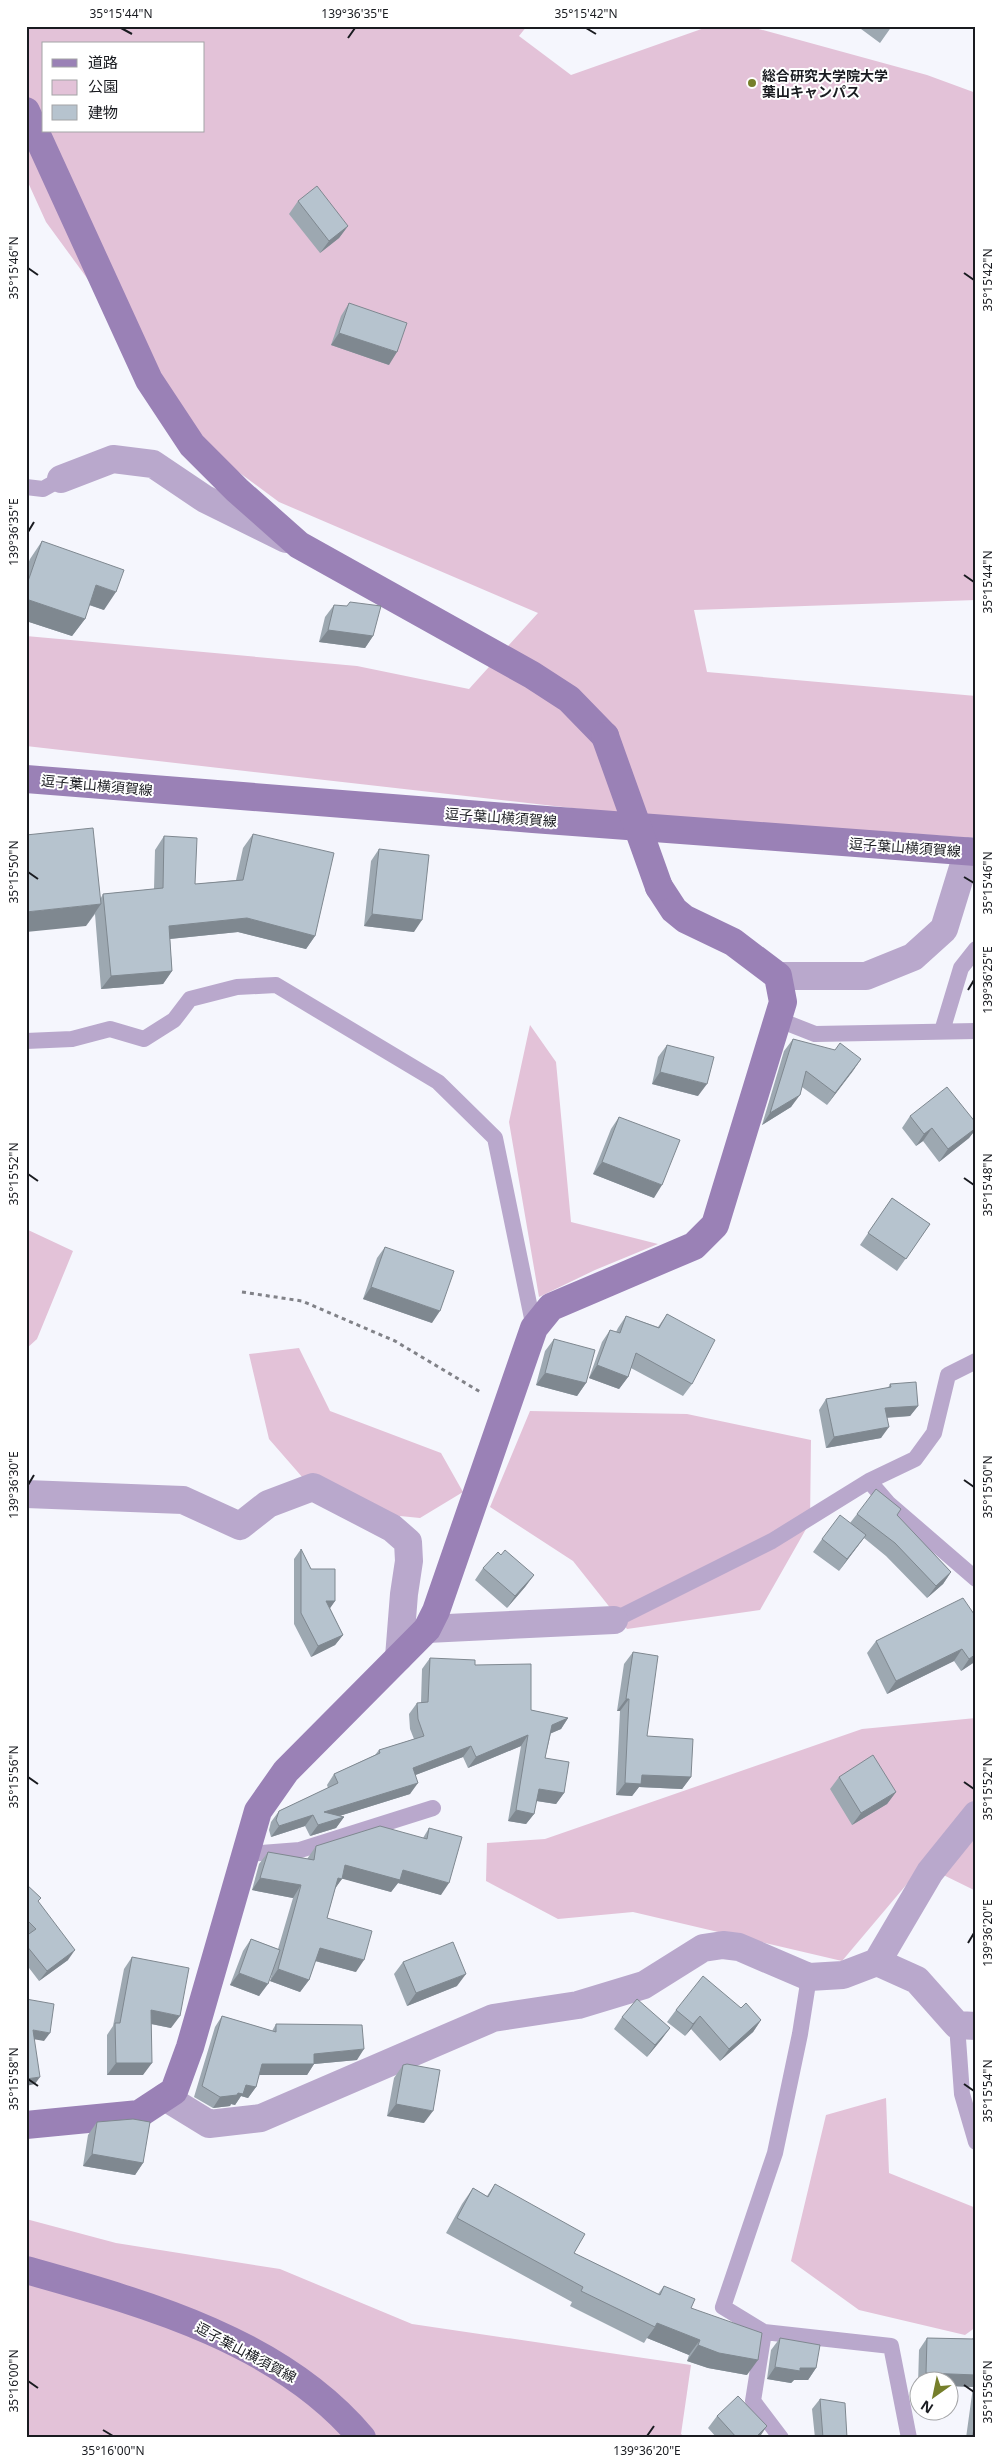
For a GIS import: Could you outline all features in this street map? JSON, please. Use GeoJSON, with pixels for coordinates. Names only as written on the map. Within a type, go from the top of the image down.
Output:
{"type":"FeatureCollection","features":[{"type":"Feature","properties":{"kind":"street"},"geometry":{"type":"LineString","coordinates":[[26,111],[149,380],[192,445],[237,490],[299,545]]}},
{"type":"Feature","properties":{"kind":"street"},"geometry":{"type":"LineString","coordinates":[[61,478],[113,459],[153,464],[205,499],[299,545],[532,676],[569,699],[605,736],[659,887],[674,910],[685,918],[733,942],[778,976],[866,976],[913,957],[944,929],[972,851]]}},
{"type":"Feature","properties":{"kind":"street","name":"逗子葉山横須賀線"},"geometry":{"type":"LineString","coordinates":[[26,779],[533,820],[972,851]]}},
{"type":"Feature","properties":{"kind":"street"},"geometry":{"type":"LineString","coordinates":[[26,2124],[139,2114],[174,2091],[190,2047],[258,1811],[286,1771],[427,1629],[436,1611],[534,1328],[551,1307],[694,1246],[715,1225],[783,1002],[778,976]]}},
{"type":"Feature","properties":{"kind":"street"},"geometry":{"type":"LineString","coordinates":[[26,1494],[184,1500],[240,1526],[268,1504],[313,1487],[392,1528],[408,1542],[409,1561],[404,1594],[399,1657]]}},
{"type":"Feature","properties":{"kind":"street"},"geometry":{"type":"LineString","coordinates":[[427,1629],[614,1620]]}},
{"type":"Feature","properties":{"kind":"street"},"geometry":{"type":"LineString","coordinates":[[165,2098],[209,2124],[261,2118],[493,2018],[578,2005],[644,1985],[703,1948],[723,1945],[739,1947],[809,1977],[843,1975],[877,1962],[930,1872],[976,1815]]}},
{"type":"Feature","properties":{"kind":"street"},"geometry":{"type":"LineString","coordinates":[[877,1962],[918,1980],[966,2026]]}},
{"type":"Feature","properties":{"kind":"street","name":"逗子葉山横須賀線"},"geometry":{"type":"LineString","coordinates":[[26,2270],[121,2297],[208,2329],[292,2375],[350,2424],[362,2438]]}},
{"type":"Feature","properties":{"kind":"lane"},"geometry":{"type":"LineString","coordinates":[[26,487],[44,489],[61,478]]}},
{"type":"Feature","properties":{"kind":"lane"},"geometry":{"type":"LineString","coordinates":[[942,1031],[961,968],[976,949]]}},
{"type":"Feature","properties":{"kind":"lane"},"geometry":{"type":"LineString","coordinates":[[26,1041],[72,1039],[110,1029],[144,1039],[174,1020],[190,999],[236,987],[276,985],[438,1082],[495,1138],[534,1328]]}},
{"type":"Feature","properties":{"kind":"lane"},"geometry":{"type":"LineString","coordinates":[[777,1019],[815,1034],[976,1031]]}},
{"type":"Feature","properties":{"kind":"lane"},"geometry":{"type":"LineString","coordinates":[[614,1620],[772,1541],[870,1481],[915,1459],[934,1433],[948,1375],[976,1361]]}},
{"type":"Feature","properties":{"kind":"lane"},"geometry":{"type":"LineString","coordinates":[[870,1481],[888,1503],[976,1579]]}},
{"type":"Feature","properties":{"kind":"lane"},"geometry":{"type":"LineString","coordinates":[[246,1854],[300,1850],[433,1808]]}},
{"type":"Feature","properties":{"kind":"lane"},"geometry":{"type":"LineString","coordinates":[[809,1977],[800,2034],[775,2153],[723,2307],[764,2332],[891,2346],[909,2438]]}},
{"type":"Feature","properties":{"kind":"lane"},"geometry":{"type":"LineString","coordinates":[[966,2026],[962,2094],[976,2142]]}},
{"type":"Feature","properties":{"kind":"lane"},"geometry":{"type":"LineString","coordinates":[[764,2332],[753,2401],[781,2438]]}},
{"type":"Feature","properties":{"kind":"path"},"geometry":{"type":"LineString","coordinates":[[242,1292],[302,1302],[395,1341],[506,1407]]}},
{"type":"Feature","properties":{"kind":"green space"},"geometry":{"type":"Polygon","coordinates":[[[26,26],[527,26],[519,36],[571,75],[710,26],[748,26],[927,75],[976,93],[976,600],[694,610],[707,672],[976,696],[976,838],[642,816],[26,746],[26,636],[357,666],[469,689],[538,613],[279,502],[217,456],[46,222],[26,178],[26,26]]]}},
{"type":"Feature","properties":{"kind":"green space"},"geometry":{"type":"Polygon","coordinates":[[[530,1025],[556,1062],[571,1222],[658,1244],[595,1270],[539,1297],[509,1122],[530,1025]]]}},
{"type":"Feature","properties":{"kind":"green space"},"geometry":{"type":"Polygon","coordinates":[[[26,1229],[73,1251],[37,1339],[26,1349],[26,1229]]]}},
{"type":"Feature","properties":{"kind":"green space"},"geometry":{"type":"Polygon","coordinates":[[[299,1348],[330,1411],[441,1453],[463,1492],[420,1518],[330,1509],[269,1439],[249,1354],[299,1348]]]}},
{"type":"Feature","properties":{"kind":"green space"},"geometry":{"type":"Polygon","coordinates":[[[530,1411],[687,1414],[811,1440],[810,1522],[760,1610],[627,1629],[573,1561],[490,1507],[530,1411]]]}},
{"type":"Feature","properties":{"kind":"green space"},"geometry":{"type":"Polygon","coordinates":[[[976,1718],[976,1891],[923,1865],[842,1961],[633,1912],[558,1919],[486,1881],[487,1843],[545,1839],[862,1729],[976,1718]]]}},
{"type":"Feature","properties":{"kind":"green space"},"geometry":{"type":"Polygon","coordinates":[[[886,2098],[889,2173],[976,2208],[976,2327],[965,2335],[859,2310],[791,2261],[826,2115],[886,2098]]]}},
{"type":"Feature","properties":{"kind":"green space"},"geometry":{"type":"Polygon","coordinates":[[[26,2219],[116,2243],[280,2269],[412,2324],[691,2365],[681,2434],[686,2438],[26,2438],[26,2219]]]}},
{"type":"Feature","properties":{"kind":"building"},"geometry":{"type":"Polygon","coordinates":[[[317,186],[348,226],[329,241],[298,201],[317,186]]]}},
{"type":"Feature","properties":{"kind":"building"},"geometry":{"type":"Polygon","coordinates":[[[349,303],[407,323],[397,352],[339,333],[349,303]]]}},
{"type":"Feature","properties":{"kind":"building"},"geometry":{"type":"Polygon","coordinates":[[[42,541],[124,570],[116,592],[96,585],[85,619],[26,599],[26,587],[42,541]]]}},
{"type":"Feature","properties":{"kind":"building"},"geometry":{"type":"Polygon","coordinates":[[[350,602],[381,606],[373,636],[328,630],[334,605],[347,606],[350,602]]]}},
{"type":"Feature","properties":{"kind":"building"},"geometry":{"type":"Polygon","coordinates":[[[93,828],[101,904],[26,912],[26,835],[93,828]]]}},
{"type":"Feature","properties":{"kind":"building"},"geometry":{"type":"Polygon","coordinates":[[[253,834],[334,853],[315,936],[247,918],[169,926],[172,971],[111,976],[103,894],[163,888],[164,836],[197,838],[195,884],[243,880],[253,834]]]}},
{"type":"Feature","properties":{"kind":"building"},"geometry":{"type":"Polygon","coordinates":[[[379,849],[429,855],[422,920],[372,914],[379,849]]]}},
{"type":"Feature","properties":{"kind":"building"},"geometry":{"type":"Polygon","coordinates":[[[793,1039],[835,1050],[840,1043],[861,1059],[835,1093],[806,1071],[800,1095],[770,1113],[793,1039]]]}},
{"type":"Feature","properties":{"kind":"building"},"geometry":{"type":"Polygon","coordinates":[[[667,1045],[714,1057],[707,1084],[660,1072],[667,1045]]]}},
{"type":"Feature","properties":{"kind":"building"},"geometry":{"type":"Polygon","coordinates":[[[947,1087],[976,1123],[976,1128],[948,1149],[932,1128],[924,1134],[910,1116],[947,1087]]]}},
{"type":"Feature","properties":{"kind":"building"},"geometry":{"type":"Polygon","coordinates":[[[619,1117],[680,1140],[662,1185],[602,1162],[619,1117]]]}},
{"type":"Feature","properties":{"kind":"building"},"geometry":{"type":"Polygon","coordinates":[[[892,1198],[930,1224],[906,1259],[868,1233],[892,1198]]]}},
{"type":"Feature","properties":{"kind":"building"},"geometry":{"type":"Polygon","coordinates":[[[385,1247],[454,1271],[440,1311],[371,1287],[385,1247]]]}},
{"type":"Feature","properties":{"kind":"building"},"geometry":{"type":"Polygon","coordinates":[[[667,1314],[715,1340],[692,1384],[636,1353],[628,1377],[597,1365],[610,1330],[620,1333],[626,1316],[659,1328],[667,1314]]]}},
{"type":"Feature","properties":{"kind":"building"},"geometry":{"type":"Polygon","coordinates":[[[554,1339],[595,1350],[586,1383],[545,1373],[554,1339]]]}},
{"type":"Feature","properties":{"kind":"building"},"geometry":{"type":"Polygon","coordinates":[[[916,1382],[918,1406],[885,1408],[889,1427],[834,1437],[826,1399],[891,1387],[890,1384],[916,1382]]]}},
{"type":"Feature","properties":{"kind":"building"},"geometry":{"type":"Polygon","coordinates":[[[876,1489],[901,1509],[897,1515],[951,1572],[936,1586],[895,1543],[857,1514],[876,1489]]]}},
{"type":"Feature","properties":{"kind":"building"},"geometry":{"type":"Polygon","coordinates":[[[840,1515],[866,1535],[847,1559],[822,1539],[840,1515]]]}},
{"type":"Feature","properties":{"kind":"building"},"geometry":{"type":"Polygon","coordinates":[[[301,1549],[311,1569],[335,1569],[335,1601],[326,1601],[343,1635],[318,1646],[301,1613],[301,1549]]]}},
{"type":"Feature","properties":{"kind":"building"},"geometry":{"type":"Polygon","coordinates":[[[505,1550],[534,1575],[515,1596],[483,1568],[498,1552],[501,1555],[505,1550]]]}},
{"type":"Feature","properties":{"kind":"building"},"geometry":{"type":"Polygon","coordinates":[[[963,1598],[976,1617],[976,1654],[969,1659],[962,1649],[896,1681],[876,1641],[963,1598]]]}},
{"type":"Feature","properties":{"kind":"building"},"geometry":{"type":"Polygon","coordinates":[[[633,1652],[658,1656],[647,1736],[693,1739],[691,1777],[642,1775],[641,1784],[625,1783],[629,1699],[626,1699],[633,1652]]]}},
{"type":"Feature","properties":{"kind":"building"},"geometry":{"type":"Polygon","coordinates":[[[430,1658],[475,1660],[475,1665],[531,1664],[531,1710],[568,1718],[552,1725],[545,1758],[569,1762],[564,1793],[539,1789],[534,1814],[516,1810],[528,1735],[476,1757],[471,1746],[413,1768],[418,1783],[324,1812],[344,1817],[318,1825],[313,1815],[279,1826],[276,1820],[279,1811],[338,1783],[334,1774],[380,1753],[379,1750],[424,1736],[418,1719],[417,1703],[428,1702],[430,1658]]]}},
{"type":"Feature","properties":{"kind":"building"},"geometry":{"type":"Polygon","coordinates":[[[873,1755],[896,1792],[861,1813],[839,1777],[873,1755]]]}},
{"type":"Feature","properties":{"kind":"building"},"geometry":{"type":"Polygon","coordinates":[[[380,1826],[427,1839],[429,1828],[462,1837],[449,1883],[403,1870],[400,1880],[345,1865],[342,1879],[338,1878],[327,1918],[372,1931],[364,1960],[320,1948],[309,1980],[278,1969],[301,1885],[260,1878],[268,1852],[314,1860],[316,1846],[380,1826]]]}},
{"type":"Feature","properties":{"kind":"building"},"geometry":{"type":"Polygon","coordinates":[[[26,1884],[41,1898],[38,1901],[75,1950],[47,1971],[26,1945],[26,1936],[36,1929],[26,1919],[26,1884]]]}},
{"type":"Feature","properties":{"kind":"building"},"geometry":{"type":"Polygon","coordinates":[[[251,1939],[280,1950],[268,1984],[239,1973],[251,1939]]]}},
{"type":"Feature","properties":{"kind":"building"},"geometry":{"type":"Polygon","coordinates":[[[453,1942],[466,1974],[416,1993],[403,1962],[453,1942]]]}},
{"type":"Feature","properties":{"kind":"building"},"geometry":{"type":"Polygon","coordinates":[[[132,1957],[189,1968],[180,2016],[151,2010],[152,2063],[116,2063],[115,2023],[120,2023],[132,1957]]]}},
{"type":"Feature","properties":{"kind":"building"},"geometry":{"type":"Polygon","coordinates":[[[703,1976],[741,2008],[746,2003],[761,2020],[729,2049],[700,2016],[693,2024],[676,2010],[703,1976]]]}},
{"type":"Feature","properties":{"kind":"building"},"geometry":{"type":"Polygon","coordinates":[[[26,1999],[54,2004],[50,2033],[33,2030],[40,2077],[26,2079],[26,1999]]]}},
{"type":"Feature","properties":{"kind":"building"},"geometry":{"type":"Polygon","coordinates":[[[637,1999],[670,2028],[655,2045],[622,2017],[637,1999]]]}},
{"type":"Feature","properties":{"kind":"building"},"geometry":{"type":"Polygon","coordinates":[[[222,2016],[276,2032],[276,2024],[362,2025],[364,2049],[314,2054],[314,2064],[262,2064],[256,2087],[246,2085],[243,2094],[238,2093],[237,2095],[220,2097],[202,2086],[222,2016]]]}},
{"type":"Feature","properties":{"kind":"building"},"geometry":{"type":"Polygon","coordinates":[[[407,2064],[440,2070],[433,2111],[396,2104],[403,2065],[407,2064]]]}},
{"type":"Feature","properties":{"kind":"building"},"geometry":{"type":"Polygon","coordinates":[[[133,2119],[150,2122],[143,2163],[92,2154],[97,2122],[133,2119]]]}},
{"type":"Feature","properties":{"kind":"building"},"geometry":{"type":"Polygon","coordinates":[[[495,2184],[585,2234],[574,2253],[660,2295],[664,2286],[695,2299],[691,2308],[762,2333],[758,2360],[719,2353],[698,2345],[700,2340],[657,2323],[655,2327],[581,2291],[583,2287],[457,2218],[473,2188],[488,2197],[495,2184]]]}},
{"type":"Feature","properties":{"kind":"building"},"geometry":{"type":"Polygon","coordinates":[[[976,2335],[976,2375],[960,2374],[960,2372],[926,2372],[927,2338],[974,2339],[976,2335]]]}},
{"type":"Feature","properties":{"kind":"building"},"geometry":{"type":"Polygon","coordinates":[[[780,2338],[820,2345],[816,2368],[800,2368],[800,2371],[775,2367],[780,2338]]]}},
{"type":"Feature","properties":{"kind":"building"},"geometry":{"type":"Polygon","coordinates":[[[738,2396],[767,2426],[755,2438],[737,2438],[717,2416],[738,2396]]]}},
{"type":"Feature","properties":{"kind":"building"},"geometry":{"type":"Polygon","coordinates":[[[820,2399],[845,2403],[847,2438],[823,2438],[820,2399]]]}},
{"type":"Feature","properties":{"kind":"building"},"geometry":{"type":"Polygon","coordinates":[[[976,2415],[976,2438],[972,2438],[974,2429],[976,2415]]]}},
{"type":"Feature","properties":{"kind":"place","name":"総合研究大学院大学 葉山キャンパス"},"geometry":{"type":"Point","coordinates":[752,83]}}]}
